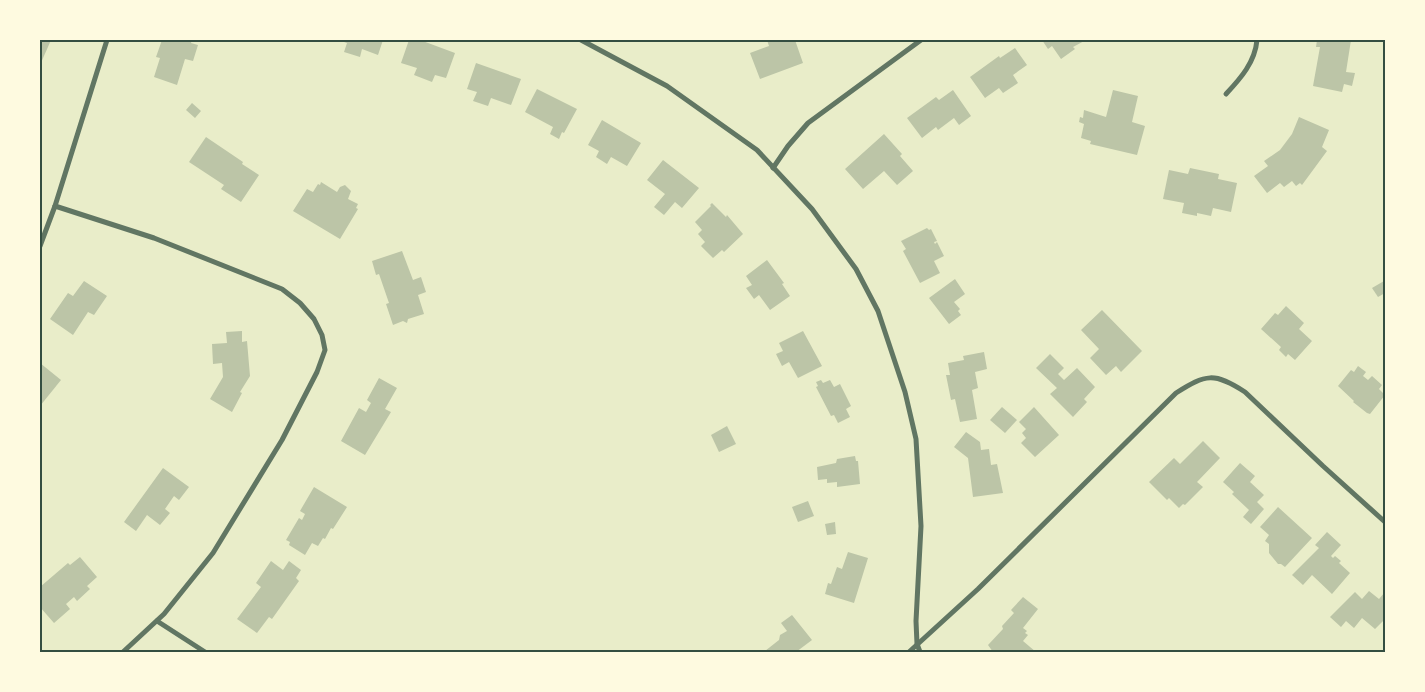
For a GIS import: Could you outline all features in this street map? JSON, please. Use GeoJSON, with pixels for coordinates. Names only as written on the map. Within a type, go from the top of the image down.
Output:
{"type":"FeatureCollection","features":[{"type":"Feature","properties":{"kind":"street"},"geometry":{"type":"LineString","coordinates":[[40,246],[55,206],[107,40]]}},
{"type":"Feature","properties":{"kind":"street"},"geometry":{"type":"LineString","coordinates":[[581,40],[667,86],[757,150],[812,209],[856,269],[878,311],[905,392],[916,439],[921,526],[916,621],[917,644],[920,652]]}},
{"type":"Feature","properties":{"kind":"street"},"geometry":{"type":"LineString","coordinates":[[773,168],[788,146],[808,123],[921,40]]}},
{"type":"Feature","properties":{"kind":"street"},"geometry":{"type":"LineString","coordinates":[[1226,94],[1242,78],[1256,52],[1258,40]]}},
{"type":"Feature","properties":{"kind":"street"},"geometry":{"type":"LineString","coordinates":[[55,206],[154,238],[282,289],[300,303],[314,319],[322,335],[325,350],[317,372],[282,440],[213,553],[164,614],[123,652]]}},
{"type":"Feature","properties":{"kind":"street"},"geometry":{"type":"LineString","coordinates":[[909,652],[978,589],[1176,393],[1198,379],[1216,378],[1232,383],[1245,392],[1322,466],[1385,522]]}},
{"type":"Feature","properties":{"kind":"street"},"geometry":{"type":"LineString","coordinates":[[157,621],[205,652]]}},
{"type":"Feature","properties":{"kind":"building"},"geometry":{"type":"Polygon","coordinates":[[[40,40],[51,40],[40,65],[40,40]]]}},
{"type":"Feature","properties":{"kind":"building"},"geometry":{"type":"Polygon","coordinates":[[[162,40],[192,40],[191,43],[198,45],[193,61],[185,59],[177,85],[154,77],[160,58],[156,57],[162,40]]]}},
{"type":"Feature","properties":{"kind":"building"},"geometry":{"type":"Polygon","coordinates":[[[338,40],[383,40],[378,55],[362,49],[360,57],[344,52],[347,43],[338,40]]]}},
{"type":"Feature","properties":{"kind":"building"},"geometry":{"type":"Polygon","coordinates":[[[409,40],[420,40],[455,53],[446,78],[435,75],[432,82],[414,75],[417,68],[401,63],[409,40]]]}},
{"type":"Feature","properties":{"kind":"building"},"geometry":{"type":"Polygon","coordinates":[[[767,40],[795,40],[803,63],[760,79],[750,53],[769,46],[767,40]]]}},
{"type":"Feature","properties":{"kind":"building"},"geometry":{"type":"Polygon","coordinates":[[[1042,40],[1086,40],[1073,47],[1075,49],[1061,59],[1052,46],[1048,49],[1042,40]]]}},
{"type":"Feature","properties":{"kind":"building"},"geometry":{"type":"Polygon","coordinates":[[[1317,40],[1351,40],[1346,72],[1355,73],[1352,86],[1344,84],[1342,92],[1313,86],[1320,47],[1316,47],[1317,40]]]}},
{"type":"Feature","properties":{"kind":"building"},"geometry":{"type":"Polygon","coordinates":[[[1015,48],[1027,65],[1013,75],[1018,83],[1003,93],[999,88],[985,98],[970,77],[999,56],[1000,58],[1015,48]]]}},
{"type":"Feature","properties":{"kind":"building"},"geometry":{"type":"Polygon","coordinates":[[[476,63],[521,79],[511,105],[491,98],[488,106],[473,101],[477,92],[467,89],[476,63]]]}},
{"type":"Feature","properties":{"kind":"building"},"geometry":{"type":"Polygon","coordinates":[[[537,89],[577,109],[559,139],[550,134],[553,127],[525,112],[537,89]]]}},
{"type":"Feature","properties":{"kind":"building"},"geometry":{"type":"Polygon","coordinates":[[[953,90],[971,116],[959,125],[954,118],[938,130],[936,127],[922,138],[907,118],[936,97],[939,100],[953,90]]]}},
{"type":"Feature","properties":{"kind":"building"},"geometry":{"type":"Polygon","coordinates":[[[1113,90],[1138,96],[1132,122],[1145,126],[1137,155],[1090,144],[1091,141],[1081,138],[1084,124],[1079,122],[1080,117],[1083,118],[1084,110],[1106,117],[1113,90]]]}},
{"type":"Feature","properties":{"kind":"building"},"geometry":{"type":"Polygon","coordinates":[[[192,103],[201,111],[195,118],[186,110],[192,103]]]}},
{"type":"Feature","properties":{"kind":"building"},"geometry":{"type":"Polygon","coordinates":[[[1299,117],[1329,130],[1322,147],[1327,151],[1302,185],[1300,183],[1296,186],[1292,181],[1284,187],[1280,183],[1267,193],[1254,176],[1268,166],[1264,161],[1280,150],[1292,134],[1299,117]]]}},
{"type":"Feature","properties":{"kind":"building"},"geometry":{"type":"Polygon","coordinates":[[[602,120],[641,143],[627,166],[611,157],[607,164],[596,157],[599,151],[588,145],[602,120]]]}},
{"type":"Feature","properties":{"kind":"building"},"geometry":{"type":"Polygon","coordinates":[[[884,134],[902,154],[900,156],[913,171],[897,185],[884,171],[863,189],[845,169],[884,134]]]}},
{"type":"Feature","properties":{"kind":"building"},"geometry":{"type":"Polygon","coordinates":[[[206,137],[259,175],[241,202],[221,189],[224,185],[189,162],[206,137]]]}},
{"type":"Feature","properties":{"kind":"building"},"geometry":{"type":"Polygon","coordinates":[[[663,160],[699,188],[682,208],[675,202],[664,215],[654,207],[665,194],[647,180],[663,160]]]}},
{"type":"Feature","properties":{"kind":"building"},"geometry":{"type":"Polygon","coordinates":[[[1190,168],[1219,174],[1218,179],[1237,183],[1231,212],[1213,208],[1211,216],[1197,213],[1197,216],[1182,213],[1184,203],[1163,199],[1169,170],[1188,174],[1190,168]]]}},
{"type":"Feature","properties":{"kind":"building"},"geometry":{"type":"Polygon","coordinates":[[[321,182],[337,192],[340,187],[345,185],[351,191],[348,199],[358,204],[356,208],[358,209],[340,239],[293,211],[307,189],[313,192],[321,182]]]}},
{"type":"Feature","properties":{"kind":"building"},"geometry":{"type":"Polygon","coordinates":[[[712,203],[726,217],[727,215],[743,234],[724,252],[722,250],[713,258],[701,246],[705,242],[698,234],[702,230],[695,222],[712,203]]]}},
{"type":"Feature","properties":{"kind":"building"},"geometry":{"type":"Polygon","coordinates":[[[927,228],[931,229],[937,241],[934,242],[935,244],[937,242],[944,256],[934,261],[940,273],[920,283],[903,251],[906,249],[901,241],[927,228]]]}},
{"type":"Feature","properties":{"kind":"building"},"geometry":{"type":"Polygon","coordinates":[[[402,251],[413,280],[421,277],[426,292],[418,295],[424,314],[408,319],[407,323],[403,321],[393,325],[386,304],[389,303],[379,274],[376,275],[372,261],[402,251]]]}},
{"type":"Feature","properties":{"kind":"building"},"geometry":{"type":"Polygon","coordinates":[[[767,260],[784,283],[782,284],[790,296],[770,310],[759,295],[754,299],[746,288],[752,285],[746,276],[767,260]]]}},
{"type":"Feature","properties":{"kind":"building"},"geometry":{"type":"Polygon","coordinates":[[[955,279],[965,294],[954,302],[960,309],[958,311],[961,315],[949,324],[929,298],[955,279]]]}},
{"type":"Feature","properties":{"kind":"building"},"geometry":{"type":"Polygon","coordinates":[[[84,281],[107,296],[94,315],[88,312],[73,335],[50,319],[68,293],[73,296],[84,281]]]}},
{"type":"Feature","properties":{"kind":"building"},"geometry":{"type":"Polygon","coordinates":[[[1384,281],[1385,293],[1378,297],[1372,288],[1384,281]]]}},
{"type":"Feature","properties":{"kind":"building"},"geometry":{"type":"Polygon","coordinates":[[[1286,306],[1304,323],[1299,329],[1312,341],[1295,360],[1288,354],[1286,357],[1279,350],[1281,347],[1261,329],[1275,313],[1278,315],[1286,306]]]}},
{"type":"Feature","properties":{"kind":"building"},"geometry":{"type":"Polygon","coordinates":[[[1102,310],[1142,351],[1121,372],[1116,366],[1106,375],[1090,358],[1099,349],[1081,330],[1102,310]]]}},
{"type":"Feature","properties":{"kind":"building"},"geometry":{"type":"Polygon","coordinates":[[[242,331],[242,342],[247,341],[250,376],[240,392],[242,393],[232,412],[210,399],[223,377],[222,363],[213,364],[212,344],[227,343],[226,332],[242,331]]]}},
{"type":"Feature","properties":{"kind":"building"},"geometry":{"type":"Polygon","coordinates":[[[803,331],[822,366],[798,378],[789,362],[782,366],[776,354],[783,351],[779,343],[803,331]]]}},
{"type":"Feature","properties":{"kind":"building"},"geometry":{"type":"Polygon","coordinates":[[[984,352],[987,369],[975,372],[978,388],[972,390],[977,419],[960,422],[955,399],[951,400],[946,375],[950,375],[948,363],[964,360],[963,356],[984,352]]]}},
{"type":"Feature","properties":{"kind":"building"},"geometry":{"type":"Polygon","coordinates":[[[1050,354],[1064,368],[1058,374],[1064,380],[1077,368],[1095,387],[1084,399],[1087,402],[1073,417],[1050,394],[1057,388],[1036,368],[1050,354]]]}},
{"type":"Feature","properties":{"kind":"building"},"geometry":{"type":"Polygon","coordinates":[[[40,363],[61,380],[40,406],[40,363]]]}},
{"type":"Feature","properties":{"kind":"building"},"geometry":{"type":"Polygon","coordinates":[[[1358,366],[1366,372],[1363,376],[1368,380],[1372,376],[1382,385],[1379,389],[1385,395],[1370,414],[1353,402],[1338,386],[1351,370],[1354,372],[1358,366]]]}},
{"type":"Feature","properties":{"kind":"building"},"geometry":{"type":"Polygon","coordinates":[[[379,378],[397,388],[385,409],[391,412],[365,455],[341,441],[359,408],[366,412],[371,403],[367,400],[379,378]]]}},
{"type":"Feature","properties":{"kind":"building"},"geometry":{"type":"Polygon","coordinates":[[[821,380],[823,383],[830,380],[834,387],[840,384],[851,406],[846,409],[850,417],[838,423],[834,415],[831,416],[816,387],[818,386],[816,382],[821,380]]]}},
{"type":"Feature","properties":{"kind":"building"},"geometry":{"type":"Polygon","coordinates":[[[1002,407],[1017,420],[1005,433],[990,420],[1002,407]]]}},
{"type":"Feature","properties":{"kind":"building"},"geometry":{"type":"Polygon","coordinates":[[[1034,407],[1059,435],[1035,457],[1021,443],[1026,438],[1022,433],[1026,429],[1019,422],[1034,407]]]}},
{"type":"Feature","properties":{"kind":"building"},"geometry":{"type":"Polygon","coordinates":[[[727,426],[736,444],[719,452],[711,435],[727,426]]]}},
{"type":"Feature","properties":{"kind":"building"},"geometry":{"type":"Polygon","coordinates":[[[966,432],[980,442],[981,450],[989,449],[991,465],[997,464],[1003,493],[973,497],[968,458],[954,447],[966,432]]]}},
{"type":"Feature","properties":{"kind":"building"},"geometry":{"type":"Polygon","coordinates":[[[1203,441],[1220,458],[1197,482],[1203,487],[1185,505],[1183,504],[1179,508],[1169,498],[1167,500],[1149,482],[1174,458],[1180,464],[1203,441]]]}},
{"type":"Feature","properties":{"kind":"building"},"geometry":{"type":"Polygon","coordinates":[[[855,456],[856,461],[858,461],[860,484],[837,487],[837,482],[827,483],[827,479],[818,480],[817,467],[836,463],[837,459],[855,456]]]}},
{"type":"Feature","properties":{"kind":"building"},"geometry":{"type":"Polygon","coordinates":[[[1240,463],[1255,476],[1250,482],[1264,495],[1257,502],[1264,509],[1251,524],[1243,517],[1249,510],[1232,494],[1234,492],[1223,482],[1240,463]]]}},
{"type":"Feature","properties":{"kind":"building"},"geometry":{"type":"Polygon","coordinates":[[[163,468],[189,487],[179,500],[174,496],[165,509],[170,513],[160,525],[147,515],[136,531],[124,522],[163,468]]]}},
{"type":"Feature","properties":{"kind":"building"},"geometry":{"type":"Polygon","coordinates":[[[314,487],[347,507],[325,539],[323,538],[318,546],[312,543],[305,555],[289,545],[290,542],[286,540],[299,518],[302,520],[305,514],[300,511],[314,487]]]}},
{"type":"Feature","properties":{"kind":"building"},"geometry":{"type":"Polygon","coordinates":[[[808,501],[814,516],[798,522],[792,507],[808,501]]]}},
{"type":"Feature","properties":{"kind":"building"},"geometry":{"type":"Polygon","coordinates":[[[1278,507],[1312,538],[1285,567],[1278,564],[1269,553],[1269,544],[1265,541],[1269,535],[1260,527],[1278,507]]]}},
{"type":"Feature","properties":{"kind":"building"},"geometry":{"type":"Polygon","coordinates":[[[835,522],[836,534],[827,535],[825,524],[835,522]]]}},
{"type":"Feature","properties":{"kind":"building"},"geometry":{"type":"Polygon","coordinates":[[[1327,532],[1341,545],[1331,556],[1333,558],[1335,556],[1341,561],[1339,563],[1350,573],[1332,594],[1312,575],[1303,585],[1292,575],[1319,548],[1315,545],[1327,532]]]}},
{"type":"Feature","properties":{"kind":"building"},"geometry":{"type":"Polygon","coordinates":[[[848,552],[868,558],[854,603],[825,594],[828,583],[831,584],[837,567],[842,569],[848,552]]]}},
{"type":"Feature","properties":{"kind":"building"},"geometry":{"type":"Polygon","coordinates":[[[80,557],[97,577],[87,586],[90,589],[77,601],[74,597],[66,604],[70,609],[54,623],[40,607],[40,587],[68,563],[70,565],[80,557]]]}},
{"type":"Feature","properties":{"kind":"building"},"geometry":{"type":"Polygon","coordinates":[[[271,561],[283,570],[289,561],[301,570],[296,578],[299,581],[272,619],[269,617],[257,633],[237,619],[261,587],[256,583],[271,561]]]}},
{"type":"Feature","properties":{"kind":"building"},"geometry":{"type":"Polygon","coordinates":[[[1369,591],[1379,599],[1385,592],[1385,619],[1375,629],[1362,618],[1354,628],[1346,621],[1341,627],[1330,617],[1355,592],[1362,599],[1369,591]]]}},
{"type":"Feature","properties":{"kind":"building"},"geometry":{"type":"Polygon","coordinates":[[[1023,597],[1038,609],[1023,628],[1027,631],[1025,633],[1028,635],[1023,641],[1036,652],[993,652],[988,645],[1003,629],[1002,626],[1014,613],[1011,610],[1023,597]]]}},
{"type":"Feature","properties":{"kind":"building"},"geometry":{"type":"Polygon","coordinates":[[[792,615],[812,640],[796,652],[766,652],[779,640],[780,635],[787,631],[781,623],[792,615]]]}}]}
